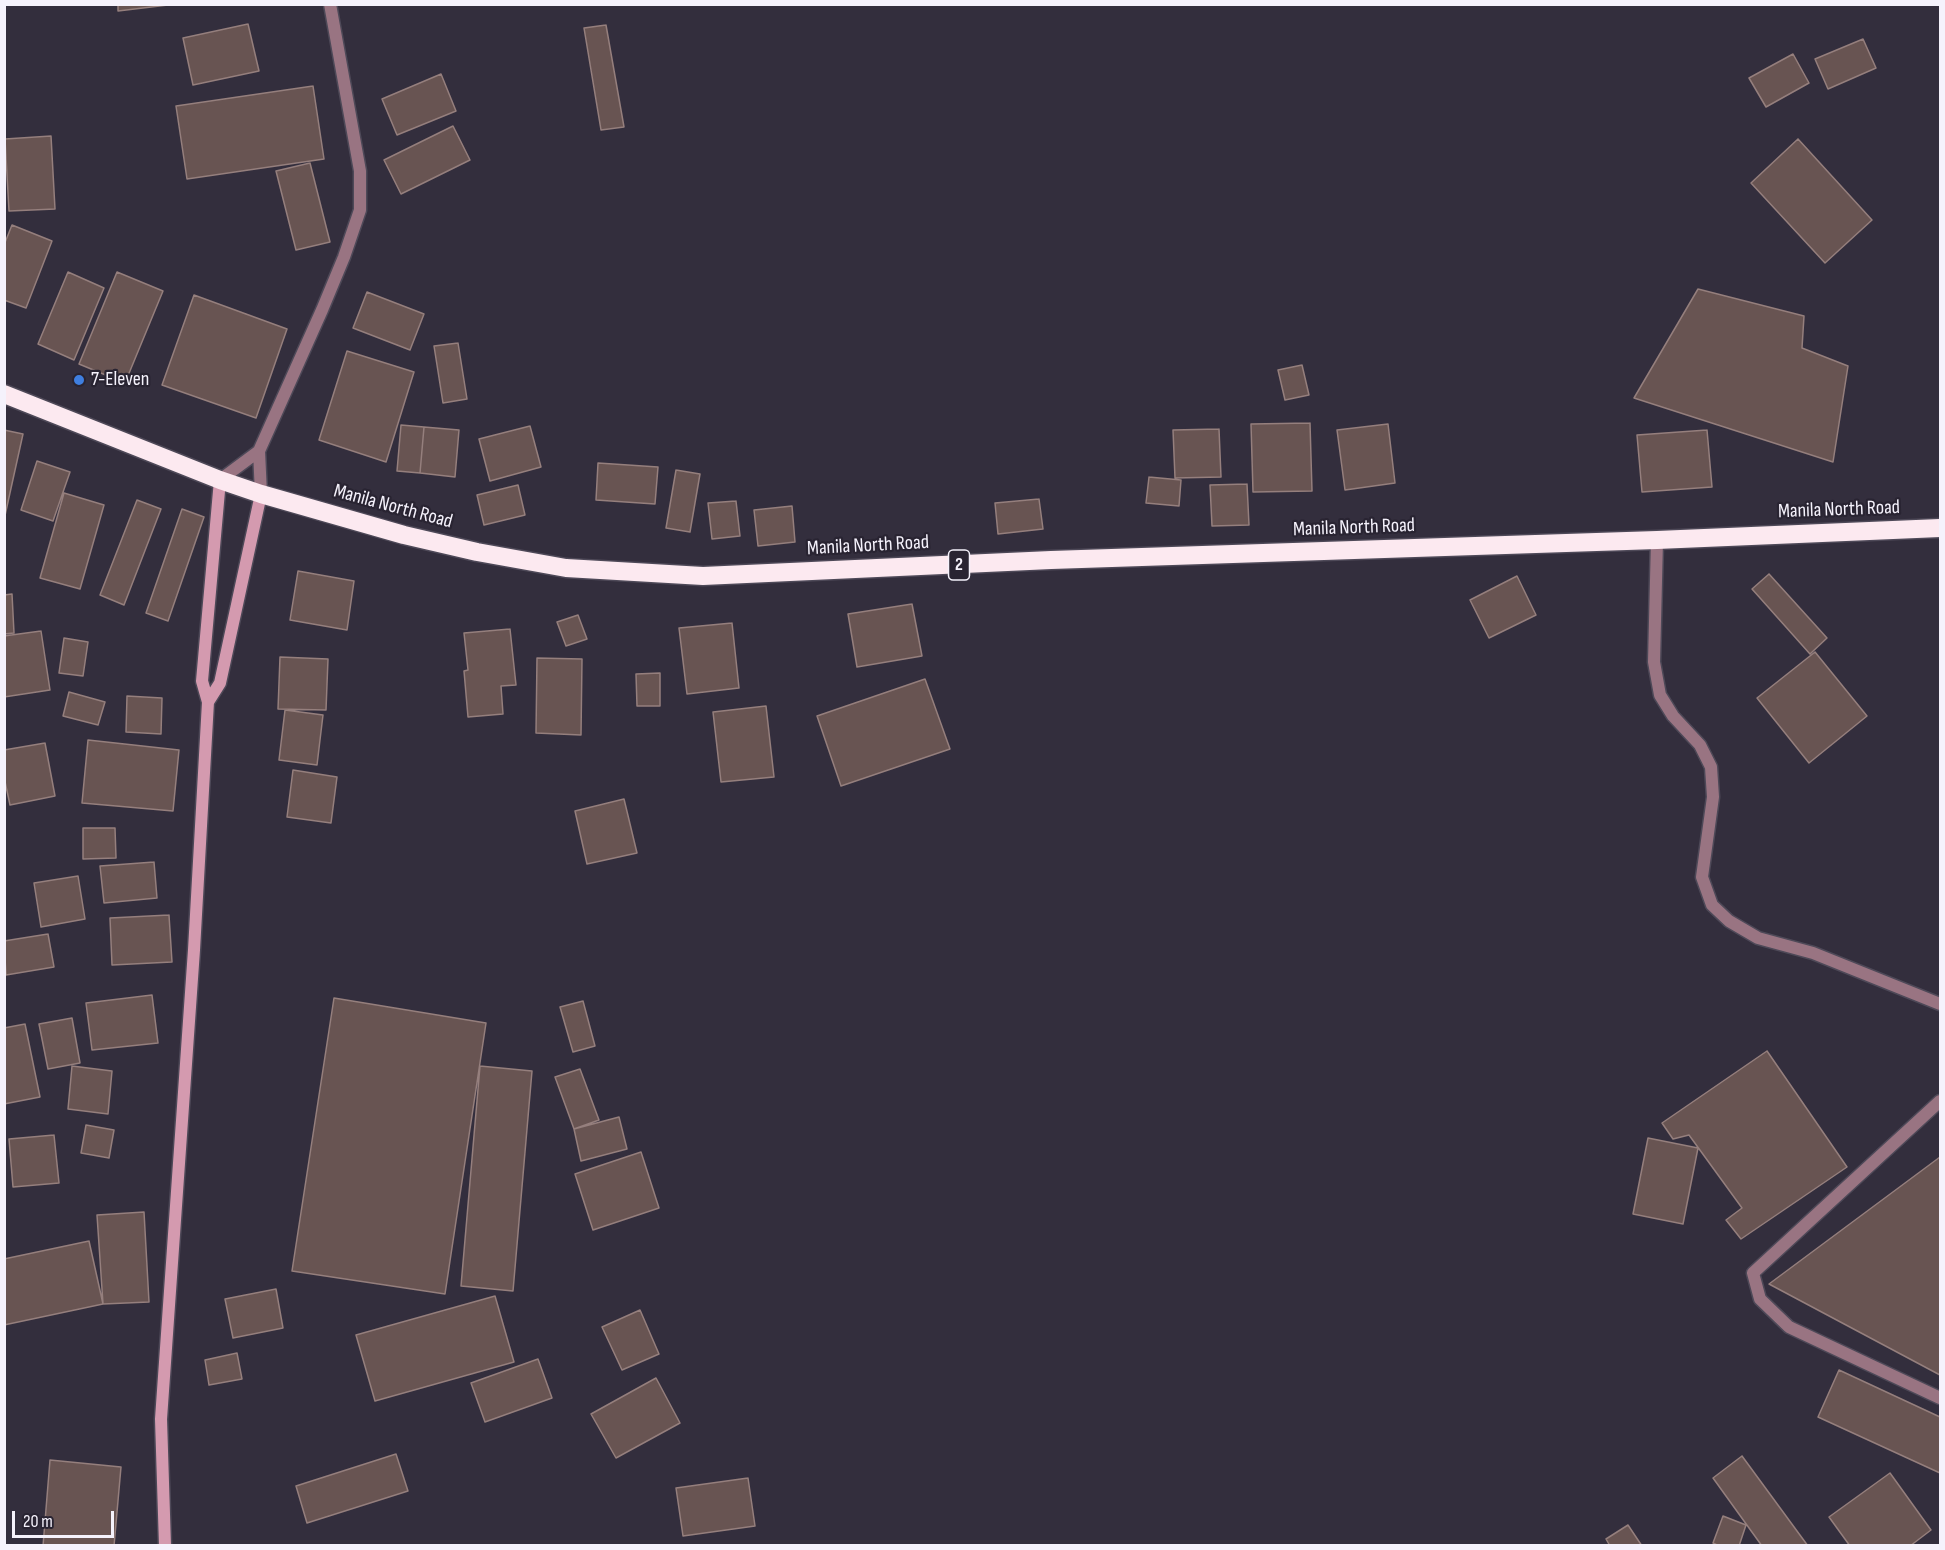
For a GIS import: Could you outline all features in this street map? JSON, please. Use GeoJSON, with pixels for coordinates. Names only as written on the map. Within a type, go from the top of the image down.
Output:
{"type":"FeatureCollection","features":[{"type":"Feature","properties":{"kind":"highway","name":"Manila North Road"},"geometry":{"type":"LineString","coordinates":[[4,394],[220,480],[261,494],[404,535],[477,552],[566,568],[703,576],[1051,560],[1941,528]]}},
{"type":"Feature","properties":{"kind":"street"},"geometry":{"type":"LineString","coordinates":[[208,702],[220,683],[261,494],[259,451],[322,310],[360,210],[360,171],[330,4]]}},
{"type":"Feature","properties":{"kind":"street"},"geometry":{"type":"LineString","coordinates":[[165,1545],[161,1419],[194,961],[208,702],[202,681],[220,480],[259,451]]}},
{"type":"Feature","properties":{"kind":"street"},"geometry":{"type":"LineString","coordinates":[[1657,540],[1654,662],[1660,695],[1673,716],[1700,745],[1711,767],[1713,797],[1702,876],[1712,905],[1729,921],[1758,938],[1813,953],[1941,1004]]}},
{"type":"Feature","properties":{"kind":"street"},"geometry":{"type":"LineString","coordinates":[[1941,1101],[1753,1272],[1760,1299],[1789,1327],[1941,1398]]}},
{"type":"Feature","properties":{"kind":"building"},"geometry":{"type":"Polygon","coordinates":[[[118,4],[168,4],[168,5],[118,11],[118,4]]]}},
{"type":"Feature","properties":{"kind":"building"},"geometry":{"type":"Polygon","coordinates":[[[248,24],[259,71],[193,85],[183,38],[248,24]]]}},
{"type":"Feature","properties":{"kind":"building"},"geometry":{"type":"Polygon","coordinates":[[[606,25],[624,127],[601,130],[584,28],[606,25]]]}},
{"type":"Feature","properties":{"kind":"building"},"geometry":{"type":"Polygon","coordinates":[[[1863,39],[1876,68],[1828,89],[1815,59],[1863,39]]]}},
{"type":"Feature","properties":{"kind":"building"},"geometry":{"type":"Polygon","coordinates":[[[1793,54],[1809,83],[1766,107],[1749,78],[1793,54]]]}},
{"type":"Feature","properties":{"kind":"building"},"geometry":{"type":"Polygon","coordinates":[[[441,74],[456,111],[397,135],[382,99],[441,74]]]}},
{"type":"Feature","properties":{"kind":"building"},"geometry":{"type":"Polygon","coordinates":[[[313,86],[324,159],[187,179],[176,106],[313,86]]]}},
{"type":"Feature","properties":{"kind":"building"},"geometry":{"type":"Polygon","coordinates":[[[453,126],[470,160],[401,194],[384,160],[453,126]]]}},
{"type":"Feature","properties":{"kind":"building"},"geometry":{"type":"Polygon","coordinates":[[[51,136],[55,209],[9,211],[5,139],[51,136]]]}},
{"type":"Feature","properties":{"kind":"building"},"geometry":{"type":"Polygon","coordinates":[[[1798,139],[1872,220],[1825,263],[1751,183],[1798,139]]]}},
{"type":"Feature","properties":{"kind":"building"},"geometry":{"type":"Polygon","coordinates":[[[310,163],[330,242],[296,250],[276,171],[310,163]]]}},
{"type":"Feature","properties":{"kind":"building"},"geometry":{"type":"Polygon","coordinates":[[[12,225],[52,241],[26,308],[4,300],[4,245],[12,225]]]}},
{"type":"Feature","properties":{"kind":"building"},"geometry":{"type":"Polygon","coordinates":[[[68,272],[104,288],[74,360],[38,344],[68,272]]]}},
{"type":"Feature","properties":{"kind":"building"},"geometry":{"type":"Polygon","coordinates":[[[117,272],[163,291],[125,383],[79,364],[117,272]]]}},
{"type":"Feature","properties":{"kind":"building"},"geometry":{"type":"Polygon","coordinates":[[[1698,289],[1804,316],[1802,348],[1848,366],[1833,462],[1634,398],[1698,289]]]}},
{"type":"Feature","properties":{"kind":"building"},"geometry":{"type":"Polygon","coordinates":[[[367,292],[424,314],[410,350],[353,328],[367,292]]]}},
{"type":"Feature","properties":{"kind":"building"},"geometry":{"type":"Polygon","coordinates":[[[194,295],[287,329],[256,418],[162,385],[194,295]]]}},
{"type":"Feature","properties":{"kind":"building"},"geometry":{"type":"Polygon","coordinates":[[[458,343],[467,399],[443,403],[434,346],[458,343]]]}},
{"type":"Feature","properties":{"kind":"building"},"geometry":{"type":"Polygon","coordinates":[[[347,351],[414,372],[386,462],[319,440],[347,351]]]}},
{"type":"Feature","properties":{"kind":"building"},"geometry":{"type":"Polygon","coordinates":[[[1302,365],[1309,395],[1285,400],[1278,370],[1302,365]]]}},
{"type":"Feature","properties":{"kind":"building"},"geometry":{"type":"Polygon","coordinates":[[[1310,423],[1312,491],[1253,492],[1251,424],[1310,423]]]}},
{"type":"Feature","properties":{"kind":"building"},"geometry":{"type":"Polygon","coordinates":[[[1388,424],[1395,483],[1345,490],[1337,430],[1388,424]]]}},
{"type":"Feature","properties":{"kind":"building"},"geometry":{"type":"Polygon","coordinates":[[[401,425],[424,427],[420,473],[397,471],[401,425]]]}},
{"type":"Feature","properties":{"kind":"building"},"geometry":{"type":"Polygon","coordinates":[[[530,426],[541,467],[490,481],[479,439],[530,426]]]}},
{"type":"Feature","properties":{"kind":"building"},"geometry":{"type":"Polygon","coordinates":[[[424,427],[459,430],[455,477],[420,473],[424,427]]]}},
{"type":"Feature","properties":{"kind":"building"},"geometry":{"type":"Polygon","coordinates":[[[1219,429],[1221,477],[1175,478],[1173,430],[1219,429]]]}},
{"type":"Feature","properties":{"kind":"building"},"geometry":{"type":"Polygon","coordinates":[[[4,430],[23,434],[4,520],[4,430]]]}},
{"type":"Feature","properties":{"kind":"building"},"geometry":{"type":"Polygon","coordinates":[[[1707,430],[1712,487],[1642,492],[1637,435],[1707,430]]]}},
{"type":"Feature","properties":{"kind":"building"},"geometry":{"type":"Polygon","coordinates":[[[37,461],[70,472],[53,521],[21,510],[37,461]]]}},
{"type":"Feature","properties":{"kind":"building"},"geometry":{"type":"Polygon","coordinates":[[[598,463],[658,467],[655,504],[596,500],[598,463]]]}},
{"type":"Feature","properties":{"kind":"building"},"geometry":{"type":"Polygon","coordinates":[[[676,470],[700,474],[690,532],[666,528],[676,470]]]}},
{"type":"Feature","properties":{"kind":"building"},"geometry":{"type":"Polygon","coordinates":[[[1149,477],[1181,480],[1179,506],[1146,503],[1149,477]]]}},
{"type":"Feature","properties":{"kind":"building"},"geometry":{"type":"Polygon","coordinates":[[[1247,484],[1249,525],[1212,526],[1210,485],[1247,484]]]}},
{"type":"Feature","properties":{"kind":"building"},"geometry":{"type":"Polygon","coordinates":[[[518,485],[525,515],[484,525],[477,495],[518,485]]]}},
{"type":"Feature","properties":{"kind":"building"},"geometry":{"type":"Polygon","coordinates":[[[64,493],[104,505],[80,589],[40,578],[64,493]]]}},
{"type":"Feature","properties":{"kind":"building"},"geometry":{"type":"Polygon","coordinates":[[[1039,499],[1043,529],[998,534],[995,503],[1039,499]]]}},
{"type":"Feature","properties":{"kind":"building"},"geometry":{"type":"Polygon","coordinates":[[[137,500],[161,509],[124,605],[100,595],[137,500]]]}},
{"type":"Feature","properties":{"kind":"building"},"geometry":{"type":"Polygon","coordinates":[[[736,501],[740,536],[712,539],[708,503],[736,501]]]}},
{"type":"Feature","properties":{"kind":"building"},"geometry":{"type":"Polygon","coordinates":[[[792,506],[795,542],[758,546],[754,510],[792,506]]]}},
{"type":"Feature","properties":{"kind":"building"},"geometry":{"type":"Polygon","coordinates":[[[182,509],[204,517],[168,621],[146,613],[182,509]]]}},
{"type":"Feature","properties":{"kind":"building"},"geometry":{"type":"Polygon","coordinates":[[[298,571],[354,581],[347,630],[290,620],[298,571]]]}},
{"type":"Feature","properties":{"kind":"building"},"geometry":{"type":"Polygon","coordinates":[[[1769,574],[1827,638],[1810,654],[1752,589],[1769,574]]]}},
{"type":"Feature","properties":{"kind":"building"},"geometry":{"type":"Polygon","coordinates":[[[1517,576],[1536,615],[1489,638],[1470,600],[1517,576]]]}},
{"type":"Feature","properties":{"kind":"building"},"geometry":{"type":"Polygon","coordinates":[[[12,594],[14,633],[4,634],[4,595],[12,594]]]}},
{"type":"Feature","properties":{"kind":"building"},"geometry":{"type":"Polygon","coordinates":[[[912,604],[922,656],[857,667],[848,614],[912,604]]]}},
{"type":"Feature","properties":{"kind":"building"},"geometry":{"type":"Polygon","coordinates":[[[578,615],[587,639],[566,646],[557,622],[578,615]]]}},
{"type":"Feature","properties":{"kind":"building"},"geometry":{"type":"Polygon","coordinates":[[[732,623],[739,688],[687,694],[679,628],[732,623]]]}},
{"type":"Feature","properties":{"kind":"building"},"geometry":{"type":"Polygon","coordinates":[[[510,629],[516,685],[501,686],[503,714],[468,717],[464,671],[468,670],[464,633],[510,629]]]}},
{"type":"Feature","properties":{"kind":"building"},"geometry":{"type":"Polygon","coordinates":[[[41,631],[50,690],[4,697],[4,636],[41,631]]]}},
{"type":"Feature","properties":{"kind":"building"},"geometry":{"type":"Polygon","coordinates":[[[64,638],[88,642],[83,676],[59,673],[64,638]]]}},
{"type":"Feature","properties":{"kind":"building"},"geometry":{"type":"Polygon","coordinates":[[[1815,652],[1867,716],[1809,763],[1757,698],[1815,652]]]}},
{"type":"Feature","properties":{"kind":"building"},"geometry":{"type":"Polygon","coordinates":[[[280,657],[328,659],[326,710],[278,709],[280,657]]]}},
{"type":"Feature","properties":{"kind":"building"},"geometry":{"type":"Polygon","coordinates":[[[537,658],[582,659],[581,735],[536,733],[537,658]]]}},
{"type":"Feature","properties":{"kind":"building"},"geometry":{"type":"Polygon","coordinates":[[[660,673],[660,706],[637,706],[636,674],[660,673]]]}},
{"type":"Feature","properties":{"kind":"building"},"geometry":{"type":"Polygon","coordinates":[[[925,679],[950,749],[841,786],[817,716],[925,679]]]}},
{"type":"Feature","properties":{"kind":"building"},"geometry":{"type":"Polygon","coordinates":[[[69,692],[105,702],[98,725],[63,716],[69,692]]]}},
{"type":"Feature","properties":{"kind":"building"},"geometry":{"type":"Polygon","coordinates":[[[127,696],[162,698],[161,734],[126,732],[127,696]]]}},
{"type":"Feature","properties":{"kind":"building"},"geometry":{"type":"Polygon","coordinates":[[[766,706],[774,777],[721,782],[713,712],[766,706]]]}},
{"type":"Feature","properties":{"kind":"building"},"geometry":{"type":"Polygon","coordinates":[[[285,710],[323,715],[317,765],[279,760],[285,710]]]}},
{"type":"Feature","properties":{"kind":"building"},"geometry":{"type":"Polygon","coordinates":[[[88,740],[179,750],[173,811],[82,803],[88,740]]]}},
{"type":"Feature","properties":{"kind":"building"},"geometry":{"type":"Polygon","coordinates":[[[45,743],[55,796],[10,805],[4,777],[4,750],[45,743]]]}},
{"type":"Feature","properties":{"kind":"building"},"geometry":{"type":"Polygon","coordinates":[[[293,770],[337,777],[331,823],[287,817],[293,770]]]}},
{"type":"Feature","properties":{"kind":"building"},"geometry":{"type":"Polygon","coordinates":[[[624,799],[637,853],[587,864],[575,811],[624,799]]]}},
{"type":"Feature","properties":{"kind":"building"},"geometry":{"type":"Polygon","coordinates":[[[83,828],[115,828],[116,858],[83,859],[83,828]]]}},
{"type":"Feature","properties":{"kind":"building"},"geometry":{"type":"Polygon","coordinates":[[[154,862],[157,898],[104,903],[100,866],[154,862]]]}},
{"type":"Feature","properties":{"kind":"building"},"geometry":{"type":"Polygon","coordinates":[[[78,876],[85,919],[41,927],[34,883],[78,876]]]}},
{"type":"Feature","properties":{"kind":"building"},"geometry":{"type":"Polygon","coordinates":[[[169,915],[172,962],[112,965],[110,918],[169,915]]]}},
{"type":"Feature","properties":{"kind":"building"},"geometry":{"type":"Polygon","coordinates":[[[48,934],[54,967],[6,975],[4,941],[48,934]]]}},
{"type":"Feature","properties":{"kind":"building"},"geometry":{"type":"Polygon","coordinates":[[[152,995],[158,1043],[92,1050],[86,1003],[152,995]]]}},
{"type":"Feature","properties":{"kind":"building"},"geometry":{"type":"Polygon","coordinates":[[[334,998],[486,1023],[445,1294],[292,1271],[334,998]]]}},
{"type":"Feature","properties":{"kind":"building"},"geometry":{"type":"Polygon","coordinates":[[[583,1001],[595,1046],[573,1052],[560,1007],[583,1001]]]}},
{"type":"Feature","properties":{"kind":"building"},"geometry":{"type":"Polygon","coordinates":[[[72,1018],[80,1063],[48,1069],[39,1024],[72,1018]]]}},
{"type":"Feature","properties":{"kind":"building"},"geometry":{"type":"Polygon","coordinates":[[[25,1024],[40,1097],[4,1104],[4,1028],[25,1024]]]}},
{"type":"Feature","properties":{"kind":"building"},"geometry":{"type":"Polygon","coordinates":[[[1767,1051],[1847,1167],[1741,1239],[1726,1220],[1742,1208],[1689,1135],[1673,1139],[1662,1123],[1767,1051]]]}},
{"type":"Feature","properties":{"kind":"building"},"geometry":{"type":"Polygon","coordinates":[[[72,1066],[112,1071],[108,1114],[68,1109],[72,1066]]]}},
{"type":"Feature","properties":{"kind":"building"},"geometry":{"type":"Polygon","coordinates":[[[480,1066],[532,1071],[513,1291],[461,1286],[480,1066]]]}},
{"type":"Feature","properties":{"kind":"building"},"geometry":{"type":"Polygon","coordinates":[[[580,1069],[599,1120],[574,1129],[555,1077],[580,1069]]]}},
{"type":"Feature","properties":{"kind":"building"},"geometry":{"type":"Polygon","coordinates":[[[619,1117],[627,1149],[581,1161],[574,1129],[619,1117]]]}},
{"type":"Feature","properties":{"kind":"building"},"geometry":{"type":"Polygon","coordinates":[[[86,1125],[114,1130],[109,1158],[81,1153],[86,1125]]]}},
{"type":"Feature","properties":{"kind":"building"},"geometry":{"type":"Polygon","coordinates":[[[54,1135],[59,1183],[13,1187],[9,1139],[54,1135]]]}},
{"type":"Feature","properties":{"kind":"building"},"geometry":{"type":"Polygon","coordinates":[[[1648,1138],[1698,1148],[1683,1224],[1633,1214],[1648,1138]]]}},
{"type":"Feature","properties":{"kind":"building"},"geometry":{"type":"Polygon","coordinates":[[[641,1152],[659,1208],[593,1230],[575,1174],[641,1152]]]}},
{"type":"Feature","properties":{"kind":"building"},"geometry":{"type":"Polygon","coordinates":[[[1940,1157],[1940,1375],[1769,1284],[1940,1157]]]}},
{"type":"Feature","properties":{"kind":"building"},"geometry":{"type":"Polygon","coordinates":[[[144,1212],[149,1302],[103,1304],[97,1215],[144,1212]]]}},
{"type":"Feature","properties":{"kind":"building"},"geometry":{"type":"Polygon","coordinates":[[[89,1241],[103,1304],[4,1325],[4,1259],[89,1241]]]}},
{"type":"Feature","properties":{"kind":"building"},"geometry":{"type":"Polygon","coordinates":[[[276,1289],[283,1328],[233,1338],[225,1299],[276,1289]]]}},
{"type":"Feature","properties":{"kind":"building"},"geometry":{"type":"Polygon","coordinates":[[[495,1296],[514,1362],[375,1401],[356,1335],[495,1296]]]}},
{"type":"Feature","properties":{"kind":"building"},"geometry":{"type":"Polygon","coordinates":[[[640,1310],[659,1354],[622,1370],[602,1327],[640,1310]]]}},
{"type":"Feature","properties":{"kind":"building"},"geometry":{"type":"Polygon","coordinates":[[[237,1353],[242,1379],[209,1385],[205,1360],[237,1353]]]}},
{"type":"Feature","properties":{"kind":"building"},"geometry":{"type":"Polygon","coordinates":[[[538,1359],[552,1398],[485,1422],[471,1383],[538,1359]]]}},
{"type":"Feature","properties":{"kind":"building"},"geometry":{"type":"Polygon","coordinates":[[[1839,1370],[1940,1417],[1940,1473],[1818,1417],[1839,1370]]]}},
{"type":"Feature","properties":{"kind":"building"},"geometry":{"type":"Polygon","coordinates":[[[656,1378],[680,1423],[616,1458],[591,1414],[656,1378]]]}},
{"type":"Feature","properties":{"kind":"building"},"geometry":{"type":"Polygon","coordinates":[[[396,1454],[408,1491],[307,1523],[296,1486],[396,1454]]]}},
{"type":"Feature","properties":{"kind":"building"},"geometry":{"type":"Polygon","coordinates":[[[1742,1456],[1808,1546],[1762,1546],[1713,1478],[1742,1456]]]}},
{"type":"Feature","properties":{"kind":"building"},"geometry":{"type":"Polygon","coordinates":[[[50,1460],[121,1467],[114,1546],[43,1546],[50,1460]]]}},
{"type":"Feature","properties":{"kind":"building"},"geometry":{"type":"Polygon","coordinates":[[[1890,1473],[1931,1530],[1910,1546],[1850,1546],[1829,1517],[1890,1473]]]}},
{"type":"Feature","properties":{"kind":"building"},"geometry":{"type":"Polygon","coordinates":[[[748,1478],[755,1526],[683,1536],[676,1488],[748,1478]]]}},
{"type":"Feature","properties":{"kind":"building"},"geometry":{"type":"Polygon","coordinates":[[[1723,1516],[1746,1525],[1739,1546],[1719,1546],[1713,1543],[1723,1516]]]}},
{"type":"Feature","properties":{"kind":"building"},"geometry":{"type":"Polygon","coordinates":[[[1628,1525],[1642,1546],[1610,1546],[1606,1539],[1628,1525]]]}},
{"type":"Feature","properties":{"kind":"place","name":"7-Eleven"},"geometry":{"type":"Point","coordinates":[79,380]}}]}
